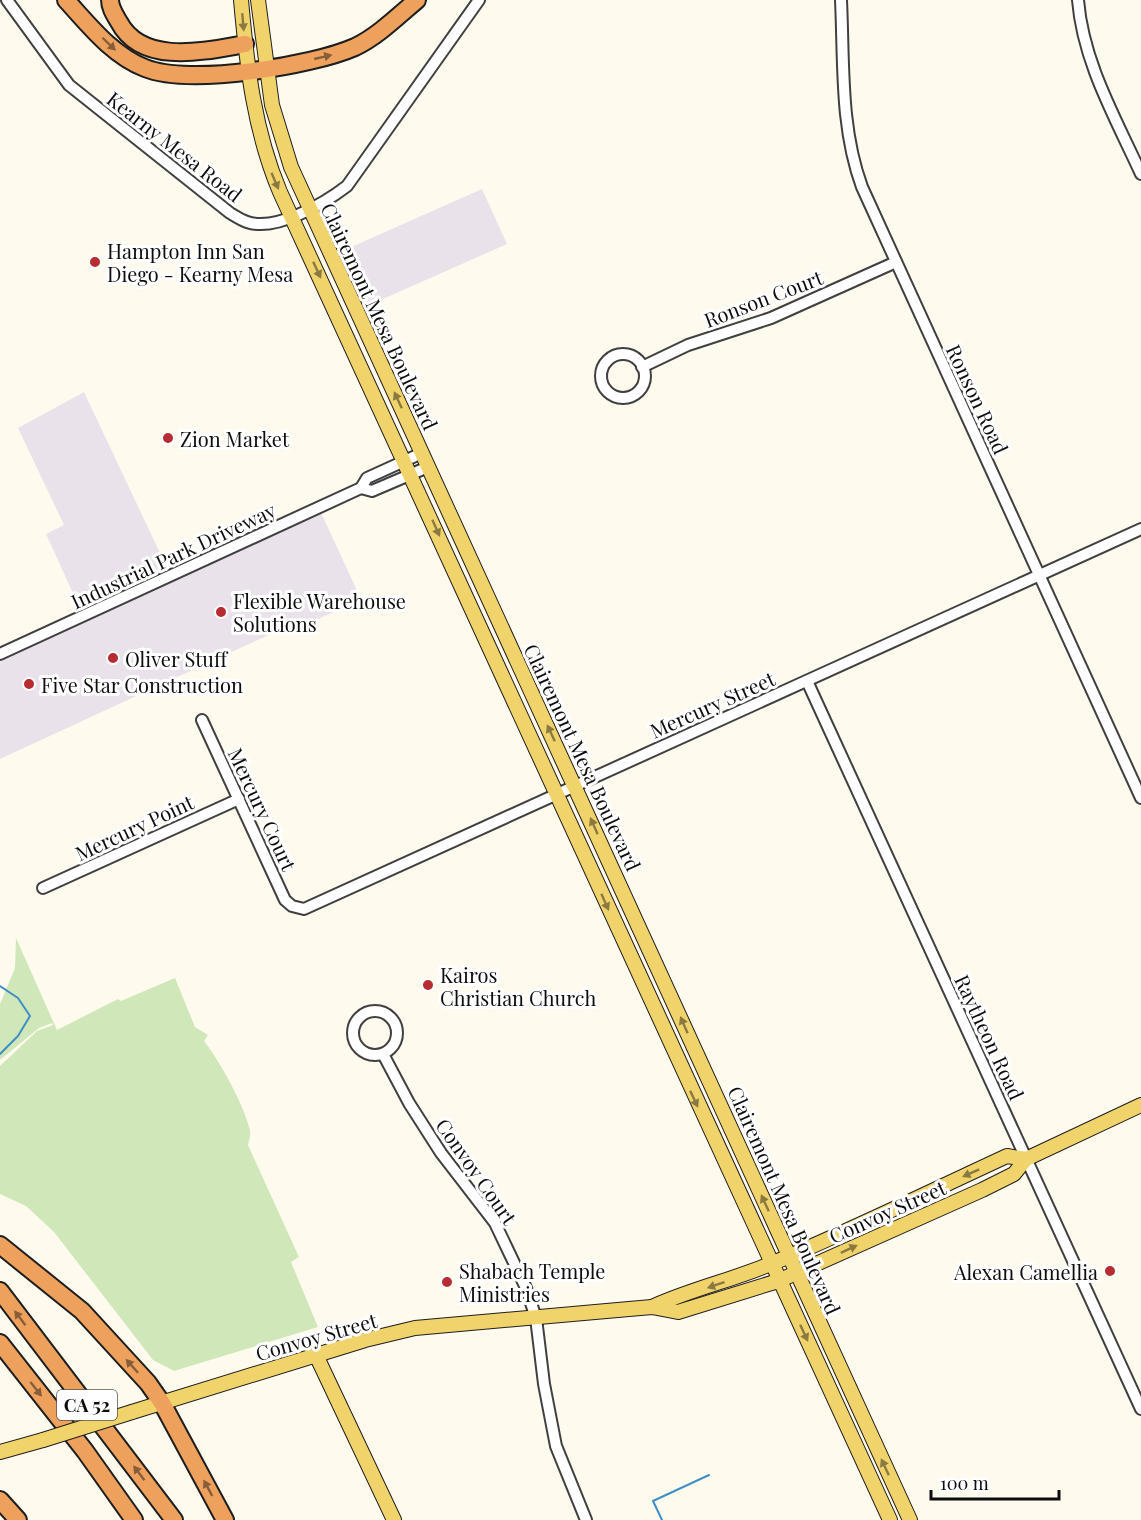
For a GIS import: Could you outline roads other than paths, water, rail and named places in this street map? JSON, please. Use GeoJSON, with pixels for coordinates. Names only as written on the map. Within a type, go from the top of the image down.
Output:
{"type":"FeatureCollection","features":[{"type":"Feature","properties":{"kind":"highway"},"geometry":{"type":"LineString","coordinates":[[66,0],[114,50],[145,68],[178,75],[266,68],[330,56],[357,46],[382,30],[417,0]]}},
{"type":"Feature","properties":{"kind":"highway"},"geometry":{"type":"LineString","coordinates":[[110,0],[122,27],[132,39],[154,50],[187,51],[245,44]]}},
{"type":"Feature","properties":{"kind":"highway"},"geometry":{"type":"LineString","coordinates":[[0,1245],[82,1311],[148,1383],[162,1403],[225,1520]]}},
{"type":"Feature","properties":{"kind":"highway","name":"CA 52"},"geometry":{"type":"LineString","coordinates":[[0,1291],[174,1520]]}},
{"type":"Feature","properties":{"kind":"highway","name":"CA 52"},"geometry":{"type":"LineString","coordinates":[[0,1342],[85,1451],[134,1520]]}},
{"type":"Feature","properties":{"kind":"highway"},"geometry":{"type":"LineString","coordinates":[[0,1500],[18,1520]]}},
{"type":"Feature","properties":{"kind":"main road","name":"Clairemont Mesa Boulevard"},"geometry":{"type":"LineString","coordinates":[[241,0],[248,70],[261,144],[291,217],[412,474],[770,1264],[890,1520]]}},
{"type":"Feature","properties":{"kind":"main road","name":"Clairemont Mesa Boulevard"},"geometry":{"type":"LineString","coordinates":[[258,0],[274,119],[309,209],[910,1520]]}},
{"type":"Feature","properties":{"kind":"main road","name":"Convoy Street"},"geometry":{"type":"LineString","coordinates":[[0,1452],[316,1355],[415,1328],[652,1307],[678,1312],[778,1281],[796,1273],[1014,1174],[1026,1159],[1141,1105]]}},
{"type":"Feature","properties":{"kind":"main road","name":"Convoy Street"},"geometry":{"type":"LineString","coordinates":[[652,1307],[676,1296],[722,1283],[789,1256],[1008,1156],[1026,1159]]}},
{"type":"Feature","properties":{"kind":"main road"},"geometry":{"type":"LineString","coordinates":[[316,1355],[394,1520]]}},
{"type":"Feature","properties":{"kind":"street","name":"Kearny Mesa Road"},"geometry":{"type":"LineString","coordinates":[[7,0],[69,85],[230,213],[248,223],[273,223],[291,217],[331,198],[347,186],[479,0]]}},
{"type":"Feature","properties":{"kind":"street","name":"Ronson Road"},"geometry":{"type":"LineString","coordinates":[[841,0],[845,110],[849,146],[862,187],[1141,798]]}},
{"type":"Feature","properties":{"kind":"street"},"geometry":{"type":"LineString","coordinates":[[1078,0],[1080,25],[1088,57],[1141,174]]}},
{"type":"Feature","properties":{"kind":"street","name":"Ronson Court"},"geometry":{"type":"LineString","coordinates":[[642,367],[688,345],[771,318],[896,262]]}},
{"type":"Feature","properties":{"kind":"street"},"geometry":{"type":"LineString","coordinates":[[626,355],[636,359],[642,367],[643,382],[634,395],[624,398],[614,396],[603,386],[602,370],[611,358],[626,355]]}},
{"type":"Feature","properties":{"kind":"street","name":"Industrial Park Driveway"},"geometry":{"type":"LineString","coordinates":[[0,654],[361,488],[367,478],[422,453]]}},
{"type":"Feature","properties":{"kind":"street","name":"Industrial Park Driveway"},"geometry":{"type":"LineString","coordinates":[[361,488],[372,491],[428,467]]}},
{"type":"Feature","properties":{"kind":"street","name":"Mercury Street"},"geometry":{"type":"LineString","coordinates":[[297,908],[304,909],[1141,529]]}},
{"type":"Feature","properties":{"kind":"street","name":"Raytheon Road"},"geometry":{"type":"LineString","coordinates":[[807,681],[1141,1409]]}},
{"type":"Feature","properties":{"kind":"street","name":"Mercury Court"},"geometry":{"type":"LineString","coordinates":[[202,720],[285,900],[297,908]]}},
{"type":"Feature","properties":{"kind":"street","name":"Mercury Point"},"geometry":{"type":"LineString","coordinates":[[43,888],[239,799]]}},
{"type":"Feature","properties":{"kind":"street"},"geometry":{"type":"LineString","coordinates":[[375,1011],[389,1016],[397,1029],[395,1042],[383,1054],[368,1054],[355,1040],[354,1027],[357,1021],[368,1012],[375,1011]]}},
{"type":"Feature","properties":{"kind":"street","name":"Convoy Court"},"geometry":{"type":"LineString","coordinates":[[383,1054],[409,1103],[441,1154],[495,1223],[536,1318],[543,1384],[556,1446],[586,1520]]}},
{"type":"Feature","properties":{"kind":"waterway"},"geometry":{"type":"LineString","coordinates":[[0,986],[18,998],[30,1016],[18,1036],[0,1054]]}},
{"type":"Feature","properties":{"kind":"waterway"},"geometry":{"type":"LineString","coordinates":[[662,1520],[653,1501],[709,1475]]}},
{"type":"Feature","properties":{"kind":"place","name":"Hampton Inn San Diego - Kearny Mesa"},"geometry":{"type":"Point","coordinates":[95,262]}},
{"type":"Feature","properties":{"kind":"place","name":"Zion Market"},"geometry":{"type":"Point","coordinates":[168,438]}},
{"type":"Feature","properties":{"kind":"place","name":"Flexible Warehouse Solutions"},"geometry":{"type":"Point","coordinates":[221,612]}},
{"type":"Feature","properties":{"kind":"place","name":"Oliver Stuff"},"geometry":{"type":"Point","coordinates":[113,658]}},
{"type":"Feature","properties":{"kind":"place","name":"Five Star Construction"},"geometry":{"type":"Point","coordinates":[29,684]}},
{"type":"Feature","properties":{"kind":"place","name":"Kairos Christian Church"},"geometry":{"type":"Point","coordinates":[428,985]}},
{"type":"Feature","properties":{"kind":"place","name":"Alexan Camellia"},"geometry":{"type":"Point","coordinates":[1110,1271]}},
{"type":"Feature","properties":{"kind":"place","name":"Shabach Temple Ministries"},"geometry":{"type":"Point","coordinates":[447,1282]}}]}
